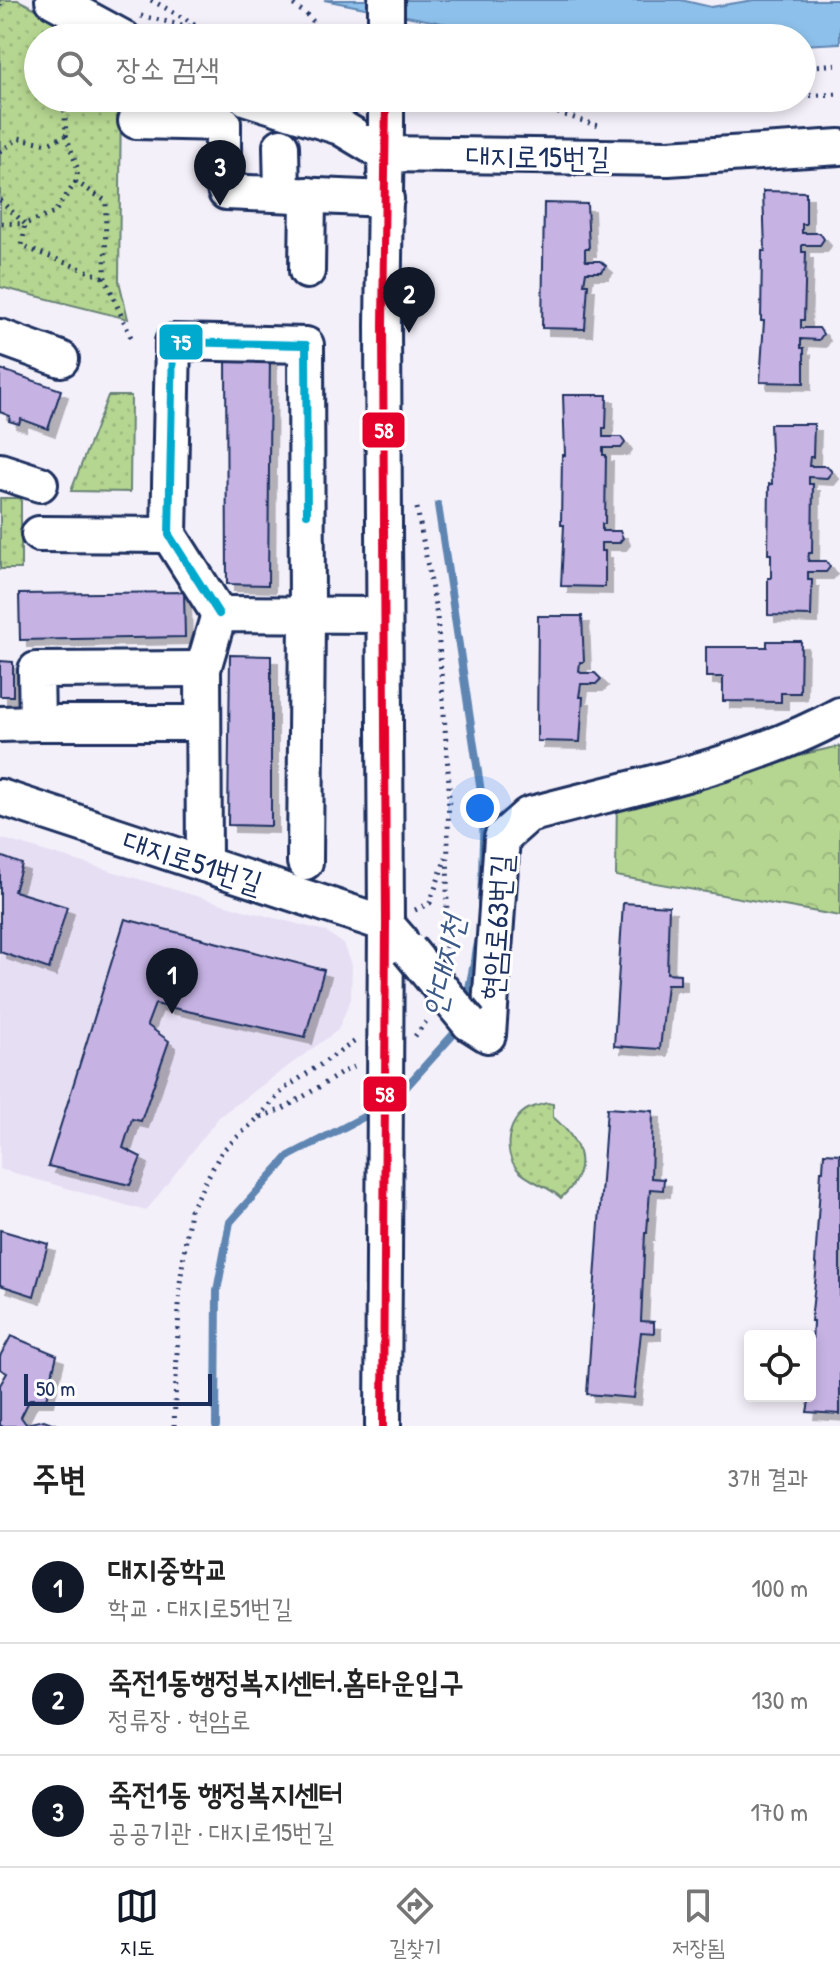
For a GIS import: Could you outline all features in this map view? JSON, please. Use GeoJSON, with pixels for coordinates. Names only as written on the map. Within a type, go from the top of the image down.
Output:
{"type":"FeatureCollection","features":[{"type":"Feature","properties":{"kind":"street"},"geometry":{"type":"LineString","coordinates":[[53,0],[97,24]]}},
{"type":"Feature","properties":{"kind":"street"},"geometry":{"type":"LineString","coordinates":[[386,0],[386,24]]}},
{"type":"Feature","properties":{"kind":"street"},"geometry":{"type":"LineString","coordinates":[[292,112],[340,127],[385,126],[386,1048],[383,1426]]}},
{"type":"Feature","properties":{"kind":"street"},"geometry":{"type":"LineString","coordinates":[[136,121],[223,123],[223,183],[226,192],[386,199]]}},
{"type":"Feature","properties":{"kind":"street","name":"대지로15번길"},"geometry":{"type":"LineString","coordinates":[[385,126],[668,158],[840,147]]}},
{"type":"Feature","properties":{"kind":"street"},"geometry":{"type":"LineString","coordinates":[[281,146],[295,195],[307,271]]}},
{"type":"Feature","properties":{"kind":"street"},"geometry":{"type":"LineString","coordinates":[[0,337],[61,359]]}},
{"type":"Feature","properties":{"kind":"street"},"geometry":{"type":"LineString","coordinates":[[204,864],[203,669],[219,614],[169,535],[173,342],[306,345],[305,862]]}},
{"type":"Feature","properties":{"kind":"street"},"geometry":{"type":"LineString","coordinates":[[0,471],[40,484]]}},
{"type":"Feature","properties":{"kind":"street"},"geometry":{"type":"LineString","coordinates":[[39,534],[169,535]]}},
{"type":"Feature","properties":{"kind":"street"},"geometry":{"type":"LineString","coordinates":[[219,614],[384,615]]}},
{"type":"Feature","properties":{"kind":"street"},"geometry":{"type":"LineString","coordinates":[[37,723],[36,670],[203,669]]}},
{"type":"Feature","properties":{"kind":"street","name":"현암로63번길"},"geometry":{"type":"LineString","coordinates":[[386,924],[478,1029],[502,838],[528,815],[744,756],[840,715]]}},
{"type":"Feature","properties":{"kind":"street"},"geometry":{"type":"LineString","coordinates":[[0,724],[203,723]]}},
{"type":"Feature","properties":{"kind":"street","name":"대지로51번길"},"geometry":{"type":"LineString","coordinates":[[0,797],[386,924]]}},
{"type":"Feature","properties":{"kind":"path"},"geometry":{"type":"LineString","coordinates":[[0,6],[1,0]]}},
{"type":"Feature","properties":{"kind":"path"},"geometry":{"type":"LineString","coordinates":[[151,0],[195,24]]}},
{"type":"Feature","properties":{"kind":"path"},"geometry":{"type":"LineString","coordinates":[[287,0],[316,24]]}},
{"type":"Feature","properties":{"kind":"path"},"geometry":{"type":"LineString","coordinates":[[816,66],[840,64]]}},
{"type":"Feature","properties":{"kind":"path"},"geometry":{"type":"LineString","coordinates":[[816,95],[840,94]]}},
{"type":"Feature","properties":{"kind":"path"},"geometry":{"type":"LineString","coordinates":[[0,223],[25,224],[54,213],[76,182],[78,170],[66,135],[65,112]]}},
{"type":"Feature","properties":{"kind":"path"},"geometry":{"type":"LineString","coordinates":[[0,152],[19,138],[48,144],[66,135]]}},
{"type":"Feature","properties":{"kind":"path"},"geometry":{"type":"LineString","coordinates":[[76,182],[106,201],[105,278],[133,342]]}},
{"type":"Feature","properties":{"kind":"path"},"geometry":{"type":"LineString","coordinates":[[0,200],[25,224]]}},
{"type":"Feature","properties":{"kind":"path"},"geometry":{"type":"LineString","coordinates":[[25,224],[22,246],[105,278]]}},
{"type":"Feature","properties":{"kind":"path"},"geometry":{"type":"LineString","coordinates":[[417,508],[437,616],[449,783],[446,952]]}},
{"type":"Feature","properties":{"kind":"path"},"geometry":{"type":"LineString","coordinates":[[386,924],[430,903],[447,852]]}},
{"type":"Feature","properties":{"kind":"path"},"geometry":{"type":"LineString","coordinates":[[258,1118],[283,1109],[386,1048],[433,1013]]}},
{"type":"Feature","properties":{"kind":"path"},"geometry":{"type":"LineString","coordinates":[[174,1426],[180,1283],[190,1210],[222,1151],[284,1089],[333,1055],[386,1048]]}},
{"type":"Feature","properties":{"kind":"shaded area"},"geometry":{"type":"Polygon","coordinates":[[[0,838],[325,931],[344,944],[352,966],[351,999],[338,1030],[220,1116],[146,1211],[0,1169],[0,838]]]}},
{"type":"Feature","properties":{"kind":"green space"},"geometry":{"type":"Polygon","coordinates":[[[0,0],[18,0],[67,24],[24,24],[24,112],[121,112],[119,281],[128,319],[0,287],[0,0]]]}},
{"type":"Feature","properties":{"kind":"green space"},"geometry":{"type":"Polygon","coordinates":[[[108,396],[131,396],[130,492],[71,491],[108,396]]]}},
{"type":"Feature","properties":{"kind":"green space"},"geometry":{"type":"Polygon","coordinates":[[[0,498],[21,498],[21,569],[0,569],[0,498]]]}},
{"type":"Feature","properties":{"kind":"green space"},"geometry":{"type":"Polygon","coordinates":[[[840,746],[840,916],[616,876],[617,795],[840,746]]]}},
{"type":"Feature","properties":{"kind":"green space"},"geometry":{"type":"Polygon","coordinates":[[[553,1104],[553,1117],[571,1136],[580,1156],[577,1177],[561,1198],[518,1170],[510,1155],[509,1137],[515,1121],[528,1109],[553,1104]]]}},
{"type":"Feature","properties":{"kind":"water"},"geometry":{"type":"Polygon","coordinates":[[[324,0],[681,0],[711,7],[754,0],[840,0],[840,43],[816,44],[816,24],[447,24],[324,0]]]}},
{"type":"Feature","properties":{"kind":"building"},"geometry":{"type":"Polygon","coordinates":[[[763,191],[806,192],[806,224],[802,224],[802,233],[820,233],[824,239],[820,245],[802,245],[802,252],[806,252],[804,320],[801,320],[801,328],[819,328],[823,334],[819,340],[801,339],[804,383],[760,382],[764,321],[761,321],[762,251],[765,251],[763,191]]]}},
{"type":"Feature","properties":{"kind":"building"},"geometry":{"type":"Polygon","coordinates":[[[544,203],[587,204],[589,249],[585,249],[585,258],[586,261],[600,261],[606,266],[601,272],[586,272],[585,329],[542,328],[544,203]]]}},
{"type":"Feature","properties":{"kind":"building"},"geometry":{"type":"Polygon","coordinates":[[[226,350],[270,350],[268,585],[227,584],[226,350]]]}},
{"type":"Feature","properties":{"kind":"building"},"geometry":{"type":"Polygon","coordinates":[[[0,369],[61,390],[48,429],[21,419],[19,424],[9,421],[10,416],[0,412],[0,369]]]}},
{"type":"Feature","properties":{"kind":"building"},"geometry":{"type":"Polygon","coordinates":[[[563,395],[607,395],[603,437],[621,437],[625,443],[621,448],[603,448],[603,455],[606,455],[605,524],[602,524],[602,531],[620,531],[623,538],[619,543],[601,543],[601,551],[605,551],[605,587],[561,586],[564,525],[561,525],[562,455],[565,455],[563,395]]]}},
{"type":"Feature","properties":{"kind":"building"},"geometry":{"type":"Polygon","coordinates":[[[770,424],[814,424],[813,457],[810,457],[809,466],[827,466],[832,472],[827,478],[809,477],[809,484],[813,484],[812,553],[809,553],[808,561],[826,561],[830,567],[826,572],[808,572],[808,580],[812,580],[811,616],[768,615],[768,578],[771,578],[771,554],[768,554],[769,484],[772,484],[770,424]]]}},
{"type":"Feature","properties":{"kind":"building"},"geometry":{"type":"Polygon","coordinates":[[[184,592],[185,637],[20,640],[19,594],[184,592]]]}},
{"type":"Feature","properties":{"kind":"building"},"geometry":{"type":"Polygon","coordinates":[[[538,616],[582,616],[584,662],[580,662],[579,671],[595,673],[601,679],[596,684],[581,684],[580,742],[537,741],[538,616]]]}},
{"type":"Feature","properties":{"kind":"building"},"geometry":{"type":"Polygon","coordinates":[[[767,641],[801,641],[800,693],[781,693],[781,702],[723,701],[723,677],[706,677],[706,647],[767,647],[767,641]]]}},
{"type":"Feature","properties":{"kind":"building"},"geometry":{"type":"Polygon","coordinates":[[[230,655],[271,656],[271,826],[228,825],[230,655]]]}},
{"type":"Feature","properties":{"kind":"building"},"geometry":{"type":"Polygon","coordinates":[[[0,661],[13,662],[13,696],[0,696],[0,661]]]}},
{"type":"Feature","properties":{"kind":"building"},"geometry":{"type":"Polygon","coordinates":[[[0,856],[22,864],[14,891],[67,907],[49,969],[0,952],[0,856]]]}},
{"type":"Feature","properties":{"kind":"building"},"geometry":{"type":"Polygon","coordinates":[[[623,903],[669,906],[667,973],[680,974],[680,984],[667,984],[660,1049],[614,1046],[623,903]]]}},
{"type":"Feature","properties":{"kind":"building"},"geometry":{"type":"Polygon","coordinates":[[[125,919],[324,970],[305,1037],[155,1004],[147,1025],[169,1041],[141,1121],[132,1119],[123,1148],[141,1157],[130,1185],[48,1166],[125,919]]]}},
{"type":"Feature","properties":{"kind":"building"},"geometry":{"type":"Polygon","coordinates":[[[607,1108],[653,1111],[651,1178],[664,1179],[663,1190],[650,1189],[641,1321],[654,1322],[654,1333],[641,1332],[634,1398],[587,1394],[607,1108]]]}},
{"type":"Feature","properties":{"kind":"building"},"geometry":{"type":"Polygon","coordinates":[[[824,1153],[840,1154],[840,1414],[807,1412],[809,1402],[816,1402],[816,1330],[813,1330],[811,1321],[824,1153]]]}},
{"type":"Feature","properties":{"kind":"building"},"geometry":{"type":"Polygon","coordinates":[[[0,1230],[48,1244],[34,1296],[0,1285],[0,1230]]]}},
{"type":"Feature","properties":{"kind":"building"},"geometry":{"type":"Polygon","coordinates":[[[11,1336],[57,1355],[46,1399],[30,1399],[21,1417],[26,1424],[44,1420],[60,1426],[0,1426],[0,1385],[7,1373],[0,1369],[0,1356],[11,1336]]]}},
{"type":"Feature","properties":{"kind":"waterway","name":"안대지천"},"geometry":{"type":"LineString","coordinates":[[438,505],[484,812],[481,904]]}},
{"type":"Feature","properties":{"kind":"waterway","name":"안대지천"},"geometry":{"type":"LineString","coordinates":[[466,1003],[479,938]]}},
{"type":"Feature","properties":{"kind":"waterway","name":"안대지천"},"geometry":{"type":"LineString","coordinates":[[397,1097],[460,1027]]}},
{"type":"Feature","properties":{"kind":"waterway","name":"안대지천"},"geometry":{"type":"LineString","coordinates":[[216,1426],[217,1291],[230,1222],[289,1156],[375,1111]]}},
{"type":"Feature","properties":{"kind":"transit line","name":"58"},"geometry":{"type":"LineString","coordinates":[[383,1426],[386,112]]}},
{"type":"Feature","properties":{"kind":"transit line","name":"75"},"geometry":{"type":"LineString","coordinates":[[219,614],[169,535],[173,342],[306,345],[307,514]]}},
{"type":"Feature","properties":{"kind":"place","name":"죽전1동 행정복지센터"},"geometry":{"type":"Point","coordinates":[220,206]}},
{"type":"Feature","properties":{"kind":"place","name":"죽전1동행정복지센터.홈타운입구"},"geometry":{"type":"Point","coordinates":[409,333]}},
{"type":"Feature","properties":{"kind":"place","name":"대지중학교"},"geometry":{"type":"Point","coordinates":[172,1014]}}]}
